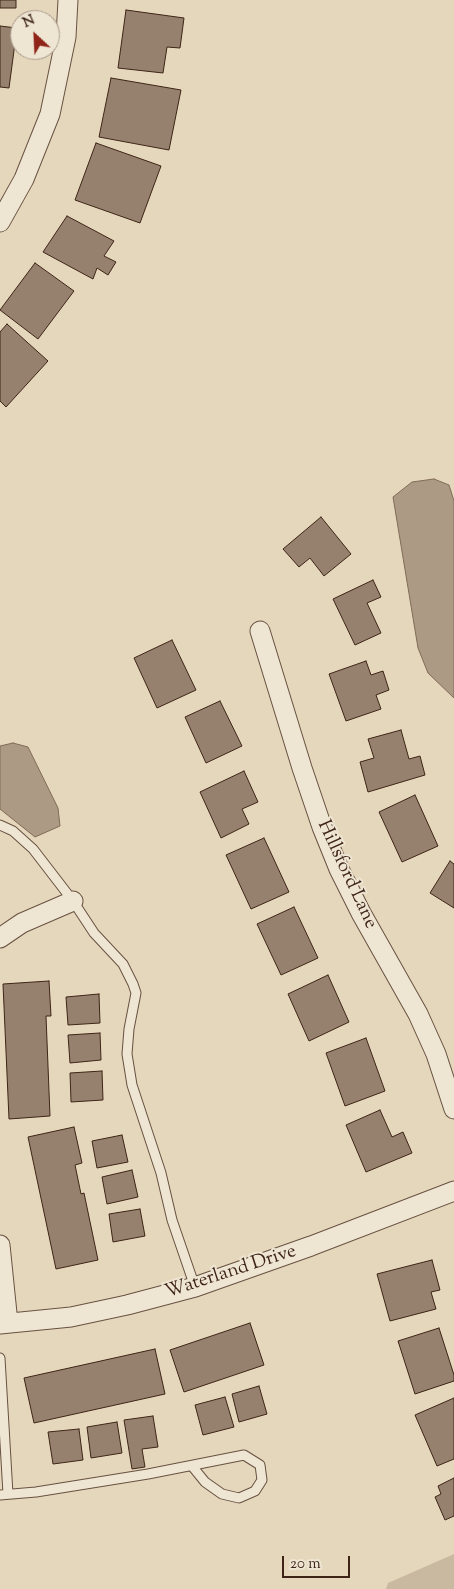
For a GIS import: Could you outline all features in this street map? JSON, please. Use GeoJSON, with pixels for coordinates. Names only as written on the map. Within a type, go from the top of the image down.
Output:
{"type":"FeatureCollection","features":[{"type":"Feature","properties":{"kind":"street"},"geometry":{"type":"LineString","coordinates":[[0,222],[24,179],[50,114],[66,37],[68,0]]}},
{"type":"Feature","properties":{"kind":"street","name":"Hillsford Lane"},"geometry":{"type":"LineString","coordinates":[[260,631],[302,768],[339,869],[361,913],[418,1014],[436,1054],[454,1108]]}},
{"type":"Feature","properties":{"kind":"street"},"geometry":{"type":"LineString","coordinates":[[0,938],[22,923],[73,901]]}},
{"type":"Feature","properties":{"kind":"street","name":"Waterland Drive"},"geometry":{"type":"LineString","coordinates":[[4,1323],[72,1317],[195,1287],[311,1246],[454,1191]]}},
{"type":"Feature","properties":{"kind":"street"},"geometry":{"type":"LineString","coordinates":[[0,1245],[4,1323]]}},
{"type":"Feature","properties":{"kind":"lane"},"geometry":{"type":"LineString","coordinates":[[0,825],[14,831],[33,849],[73,901],[94,933],[123,964],[134,984],[136,993],[129,1029],[127,1054],[132,1085],[161,1173],[172,1220],[195,1287]]}},
{"type":"Feature","properties":{"kind":"lane"},"geometry":{"type":"LineString","coordinates":[[0,1358],[4,1494],[36,1492],[192,1466],[244,1455],[260,1465],[262,1480],[256,1491],[239,1498],[222,1494],[205,1482],[192,1466]]}},
{"type":"Feature","properties":{"kind":"shaded area"},"geometry":{"type":"Polygon","coordinates":[[[434,479],[449,485],[454,501],[454,698],[428,673],[418,648],[393,497],[412,482],[434,479]]]}},
{"type":"Feature","properties":{"kind":"shaded area"},"geometry":{"type":"Polygon","coordinates":[[[13,743],[28,747],[58,808],[60,826],[35,837],[0,809],[0,746],[13,743]]]}},
{"type":"Feature","properties":{"kind":"shaded area"},"geometry":{"type":"Polygon","coordinates":[[[454,1554],[454,1589],[386,1589],[388,1583],[454,1554]]]}},
{"type":"Feature","properties":{"kind":"building"},"geometry":{"type":"Polygon","coordinates":[[[0,0],[16,0],[16,8],[0,8],[0,0]]]}},
{"type":"Feature","properties":{"kind":"building"},"geometry":{"type":"Polygon","coordinates":[[[126,10],[184,18],[180,48],[167,47],[163,73],[118,68],[126,10]]]}},
{"type":"Feature","properties":{"kind":"building"},"geometry":{"type":"Polygon","coordinates":[[[0,26],[10,27],[10,60],[13,60],[9,88],[0,87],[0,26]]]}},
{"type":"Feature","properties":{"kind":"building"},"geometry":{"type":"Polygon","coordinates":[[[111,78],[181,90],[169,150],[99,137],[111,78]]]}},
{"type":"Feature","properties":{"kind":"building"},"geometry":{"type":"Polygon","coordinates":[[[96,143],[161,166],[140,223],[75,200],[96,143]]]}},
{"type":"Feature","properties":{"kind":"building"},"geometry":{"type":"Polygon","coordinates":[[[67,216],[114,241],[104,256],[116,262],[108,275],[97,268],[93,279],[43,252],[67,216]]]}},
{"type":"Feature","properties":{"kind":"building"},"geometry":{"type":"Polygon","coordinates":[[[35,263],[74,291],[38,339],[0,310],[35,263]]]}},
{"type":"Feature","properties":{"kind":"building"},"geometry":{"type":"Polygon","coordinates":[[[7,324],[48,361],[6,407],[0,401],[0,332],[7,324]]]}},
{"type":"Feature","properties":{"kind":"building"},"geometry":{"type":"Polygon","coordinates":[[[321,517],[351,554],[324,576],[310,558],[299,567],[283,549],[321,517]]]}},
{"type":"Feature","properties":{"kind":"building"},"geometry":{"type":"Polygon","coordinates":[[[373,580],[381,597],[367,603],[381,633],[355,645],[333,599],[373,580]]]}},
{"type":"Feature","properties":{"kind":"building"},"geometry":{"type":"Polygon","coordinates":[[[172,640],[196,690],[157,708],[134,658],[172,640]]]}},
{"type":"Feature","properties":{"kind":"building"},"geometry":{"type":"Polygon","coordinates":[[[366,661],[371,675],[383,671],[389,690],[376,695],[381,709],[346,721],[329,674],[366,661]]]}},
{"type":"Feature","properties":{"kind":"building"},"geometry":{"type":"Polygon","coordinates":[[[220,701],[242,746],[206,763],[185,717],[220,701]]]}},
{"type":"Feature","properties":{"kind":"building"},"geometry":{"type":"Polygon","coordinates":[[[401,730],[409,759],[420,756],[425,775],[368,792],[360,762],[374,758],[368,739],[401,730]]]}},
{"type":"Feature","properties":{"kind":"building"},"geometry":{"type":"Polygon","coordinates":[[[244,771],[258,802],[242,809],[249,824],[221,838],[200,792],[244,771]]]}},
{"type":"Feature","properties":{"kind":"building"},"geometry":{"type":"Polygon","coordinates":[[[415,795],[438,846],[402,862],[379,812],[415,795]]]}},
{"type":"Feature","properties":{"kind":"building"},"geometry":{"type":"Polygon","coordinates":[[[264,838],[289,892],[251,909],[226,855],[264,838]]]}},
{"type":"Feature","properties":{"kind":"building"},"geometry":{"type":"Polygon","coordinates":[[[450,861],[454,864],[454,908],[430,893],[450,861]]]}},
{"type":"Feature","properties":{"kind":"building"},"geometry":{"type":"Polygon","coordinates":[[[294,907],[318,958],[281,975],[257,924],[294,907]]]}},
{"type":"Feature","properties":{"kind":"building"},"geometry":{"type":"Polygon","coordinates":[[[328,975],[349,1022],[309,1041],[288,994],[328,975]]]}},
{"type":"Feature","properties":{"kind":"building"},"geometry":{"type":"Polygon","coordinates":[[[49,981],[51,1016],[46,1016],[50,1116],[9,1119],[3,984],[49,981]]]}},
{"type":"Feature","properties":{"kind":"building"},"geometry":{"type":"Polygon","coordinates":[[[99,994],[100,1023],[68,1025],[66,997],[99,994]]]}},
{"type":"Feature","properties":{"kind":"building"},"geometry":{"type":"Polygon","coordinates":[[[100,1033],[101,1060],[70,1063],[68,1035],[100,1033]]]}},
{"type":"Feature","properties":{"kind":"building"},"geometry":{"type":"Polygon","coordinates":[[[366,1038],[385,1091],[345,1106],[326,1053],[366,1038]]]}},
{"type":"Feature","properties":{"kind":"building"},"geometry":{"type":"Polygon","coordinates":[[[102,1071],[103,1100],[71,1102],[70,1073],[102,1071]]]}},
{"type":"Feature","properties":{"kind":"building"},"geometry":{"type":"Polygon","coordinates":[[[380,1110],[392,1137],[403,1132],[412,1153],[366,1172],[346,1125],[380,1110]]]}},
{"type":"Feature","properties":{"kind":"building"},"geometry":{"type":"Polygon","coordinates":[[[74,1127],[82,1163],[75,1165],[81,1194],[84,1193],[98,1260],[56,1269],[28,1137],[74,1127]]]}},
{"type":"Feature","properties":{"kind":"building"},"geometry":{"type":"Polygon","coordinates":[[[122,1135],[128,1162],[97,1168],[92,1141],[122,1135]]]}},
{"type":"Feature","properties":{"kind":"building"},"geometry":{"type":"Polygon","coordinates":[[[132,1170],[138,1197],[107,1204],[102,1177],[132,1170]]]}},
{"type":"Feature","properties":{"kind":"building"},"geometry":{"type":"Polygon","coordinates":[[[140,1209],[145,1236],[113,1242],[109,1214],[140,1209]]]}},
{"type":"Feature","properties":{"kind":"building"},"geometry":{"type":"Polygon","coordinates":[[[432,1260],[440,1290],[431,1292],[436,1309],[390,1321],[377,1274],[432,1260]]]}},
{"type":"Feature","properties":{"kind":"building"},"geometry":{"type":"Polygon","coordinates":[[[250,1323],[264,1365],[184,1392],[170,1350],[250,1323]]]}},
{"type":"Feature","properties":{"kind":"building"},"geometry":{"type":"Polygon","coordinates":[[[439,1328],[454,1375],[454,1381],[415,1394],[398,1341],[439,1328]]]}},
{"type":"Feature","properties":{"kind":"building"},"geometry":{"type":"Polygon","coordinates":[[[155,1349],[165,1394],[34,1423],[24,1378],[155,1349]]]}},
{"type":"Feature","properties":{"kind":"building"},"geometry":{"type":"Polygon","coordinates":[[[259,1386],[267,1414],[239,1422],[232,1394],[259,1386]]]}},
{"type":"Feature","properties":{"kind":"building"},"geometry":{"type":"Polygon","coordinates":[[[225,1397],[234,1427],[203,1435],[195,1405],[225,1397]]]}},
{"type":"Feature","properties":{"kind":"building"},"geometry":{"type":"Polygon","coordinates":[[[454,1398],[454,1459],[437,1466],[415,1415],[454,1398]]]}},
{"type":"Feature","properties":{"kind":"building"},"geometry":{"type":"Polygon","coordinates":[[[153,1416],[158,1447],[142,1449],[145,1467],[132,1469],[124,1420],[153,1416]]]}},
{"type":"Feature","properties":{"kind":"building"},"geometry":{"type":"Polygon","coordinates":[[[117,1422],[122,1453],[91,1458],[87,1427],[117,1422]]]}},
{"type":"Feature","properties":{"kind":"building"},"geometry":{"type":"Polygon","coordinates":[[[79,1429],[83,1460],[53,1464],[48,1432],[79,1429]]]}},
{"type":"Feature","properties":{"kind":"building"},"geometry":{"type":"Polygon","coordinates":[[[454,1478],[454,1516],[445,1520],[435,1497],[441,1494],[438,1486],[454,1478]]]}}]}
